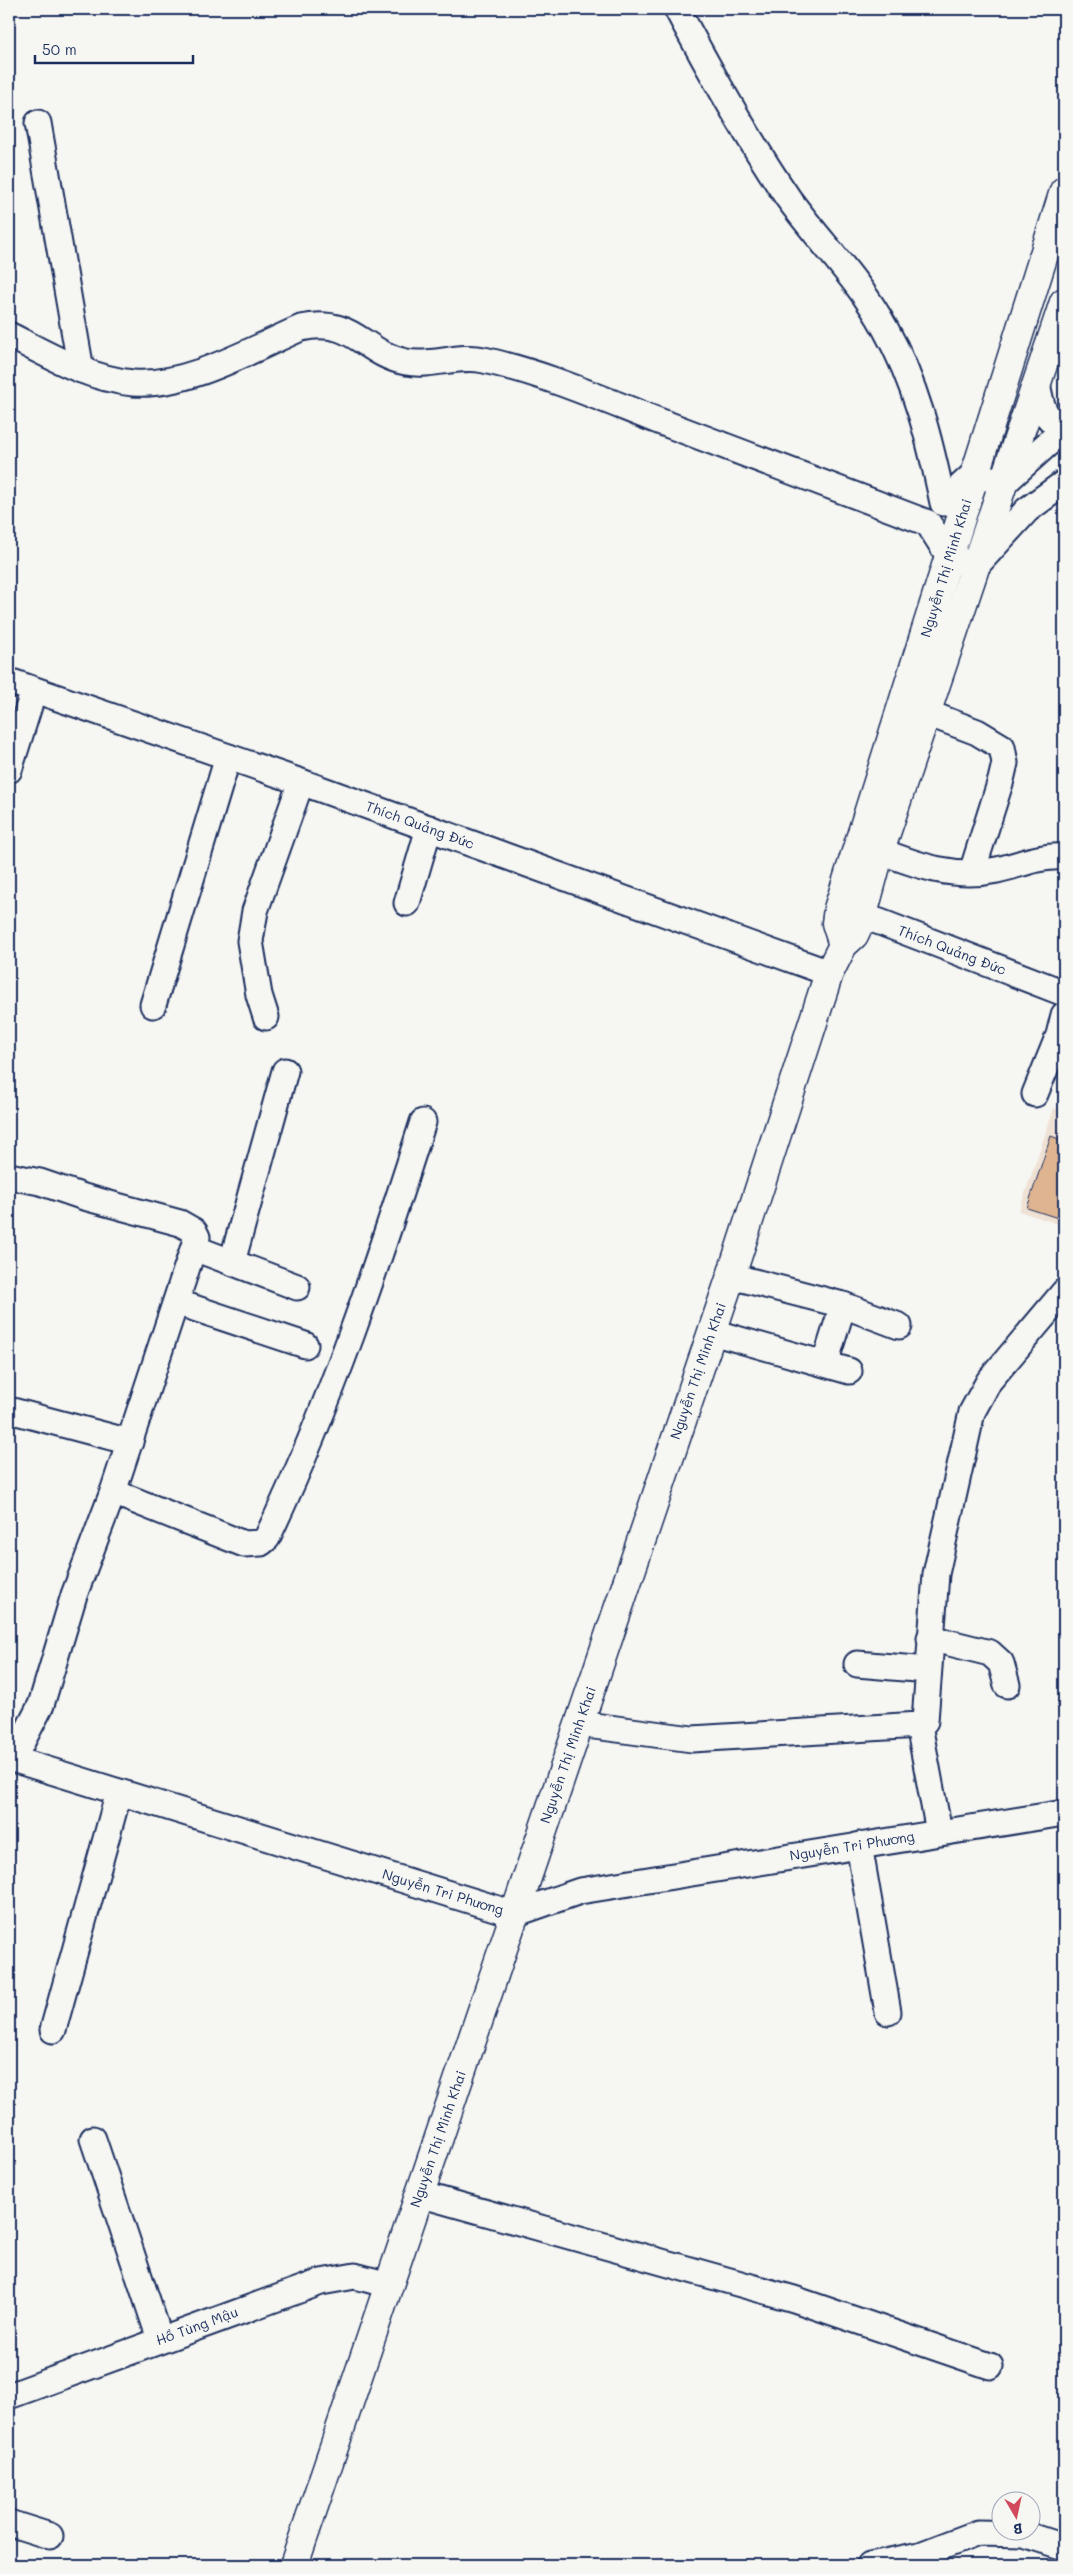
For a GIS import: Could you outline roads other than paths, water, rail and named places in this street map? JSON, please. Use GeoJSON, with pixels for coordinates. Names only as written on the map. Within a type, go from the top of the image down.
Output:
{"type":"FeatureCollection","features":[{"type":"Feature","properties":{"kind":"main road","name":"Nguyễn Thị Minh Khai"},"geometry":{"type":"LineString","coordinates":[[294,2565],[731,1276],[829,973],[843,945],[854,935],[850,913],[950,558],[974,474],[1064,190]]}},
{"type":"Feature","properties":{"kind":"main road","name":"Nguyễn Thị Minh Khai"},"geometry":{"type":"LineString","coordinates":[[850,913],[880,851],[1064,302]]}},
{"type":"Feature","properties":{"kind":"street"},"geometry":{"type":"LineString","coordinates":[[677,9],[733,111],[789,198],[861,288],[886,329],[917,395],[927,428],[936,513],[950,558],[976,566],[1026,510],[1064,483]]}},
{"type":"Feature","properties":{"kind":"street"},"geometry":{"type":"LineString","coordinates":[[38,123],[81,370]]}},
{"type":"Feature","properties":{"kind":"street"},"geometry":{"type":"LineString","coordinates":[[9,335],[81,370],[134,383],[170,380],[201,372],[302,328],[317,324],[331,325],[344,329],[404,362],[423,364],[465,358],[483,359],[551,380],[936,513]]}},
{"type":"Feature","properties":{"kind":"street"},"geometry":{"type":"LineString","coordinates":[[1037,382],[1040,403],[1048,417],[1057,425],[1064,426]]}},
{"type":"Feature","properties":{"kind":"street"},"geometry":{"type":"LineString","coordinates":[[936,513],[974,474],[1004,483],[1064,429]]}},
{"type":"Feature","properties":{"kind":"street","name":"Thích Quảng Đức"},"geometry":{"type":"LineString","coordinates":[[9,681],[302,782],[829,973]]}},
{"type":"Feature","properties":{"kind":"street"},"geometry":{"type":"LineString","coordinates":[[9,770],[34,690]]}},
{"type":"Feature","properties":{"kind":"street"},"geometry":{"type":"LineString","coordinates":[[927,713],[977,732],[1002,747],[1005,763],[1001,780],[972,872]]}},
{"type":"Feature","properties":{"kind":"street"},"geometry":{"type":"LineString","coordinates":[[153,1005],[228,757]]}},
{"type":"Feature","properties":{"kind":"street"},"geometry":{"type":"LineString","coordinates":[[266,1017],[259,995],[250,941],[256,911],[302,782]]}},
{"type":"Feature","properties":{"kind":"street"},"geometry":{"type":"LineString","coordinates":[[407,903],[429,828]]}},
{"type":"Feature","properties":{"kind":"street"},"geometry":{"type":"LineString","coordinates":[[880,851],[929,869],[957,874],[995,870],[1046,856],[1064,857]]}},
{"type":"Feature","properties":{"kind":"street","name":"Thích Quảng Đức"},"geometry":{"type":"LineString","coordinates":[[850,913],[880,922],[1064,994]]}},
{"type":"Feature","properties":{"kind":"street"},"geometry":{"type":"LineString","coordinates":[[1035,1094],[1059,1035],[1064,1015]]}},
{"type":"Feature","properties":{"kind":"street"},"geometry":{"type":"LineString","coordinates":[[232,1262],[285,1071]]}},
{"type":"Feature","properties":{"kind":"street"},"geometry":{"type":"LineString","coordinates":[[113,1492],[244,1544],[261,1543],[268,1538],[332,1386],[370,1282],[423,1122]]}},
{"type":"Feature","properties":{"kind":"street"},"geometry":{"type":"LineString","coordinates":[[9,1176],[40,1182],[84,1197],[189,1227],[194,1231],[197,1238],[113,1492],[74,1595],[41,1705],[11,1759]]}},
{"type":"Feature","properties":{"kind":"street"},"geometry":{"type":"LineString","coordinates":[[194,1248],[297,1287]]}},
{"type":"Feature","properties":{"kind":"street"},"geometry":{"type":"LineString","coordinates":[[731,1276],[843,1305],[899,1326]]}},
{"type":"Feature","properties":{"kind":"street"},"geometry":{"type":"LineString","coordinates":[[579,1724],[692,1739],[919,1725],[925,1721],[936,1574],[972,1412],[989,1381],[1064,1292]]}},
{"type":"Feature","properties":{"kind":"street"},"geometry":{"type":"LineString","coordinates":[[176,1302],[305,1345]]}},
{"type":"Feature","properties":{"kind":"street"},"geometry":{"type":"LineString","coordinates":[[825,1363],[843,1305]]}},
{"type":"Feature","properties":{"kind":"street"},"geometry":{"type":"LineString","coordinates":[[712,1332],[825,1363],[850,1372]]}},
{"type":"Feature","properties":{"kind":"street"},"geometry":{"type":"LineString","coordinates":[[9,1410],[130,1442]]}},
{"type":"Feature","properties":{"kind":"street"},"geometry":{"type":"LineString","coordinates":[[930,1638],[990,1654],[1001,1663],[1007,1685]]}},
{"type":"Feature","properties":{"kind":"street"},"geometry":{"type":"LineString","coordinates":[[857,1664],[928,1670]]}},
{"type":"Feature","properties":{"kind":"street"},"geometry":{"type":"LineString","coordinates":[[919,1725],[939,1832]]}},
{"type":"Feature","properties":{"kind":"street","name":"Nguyễn Tri Phương"},"geometry":{"type":"LineString","coordinates":[[11,1759],[514,1914],[580,1891],[1064,1813]]}},
{"type":"Feature","properties":{"kind":"street"},"geometry":{"type":"LineString","coordinates":[[53,2030],[119,1792]]}},
{"type":"Feature","properties":{"kind":"street"},"geometry":{"type":"LineString","coordinates":[[859,1845],[888,2012]]}},
{"type":"Feature","properties":{"kind":"street"},"geometry":{"type":"LineString","coordinates":[[93,2139],[160,2339]]}},
{"type":"Feature","properties":{"kind":"street"},"geometry":{"type":"LineString","coordinates":[[420,2194],[794,2299],[990,2366]]}},
{"type":"Feature","properties":{"kind":"street","name":"Hồ Tùng Mậu"},"geometry":{"type":"LineString","coordinates":[[9,2396],[160,2339],[337,2278],[355,2276],[389,2285]]}},
{"type":"Feature","properties":{"kind":"street"},"geometry":{"type":"LineString","coordinates":[[9,2523],[50,2536]]}},
{"type":"Feature","properties":{"kind":"street"},"geometry":{"type":"LineString","coordinates":[[870,2565],[920,2555],[978,2533],[1024,2534],[1064,2547]]}}]}
